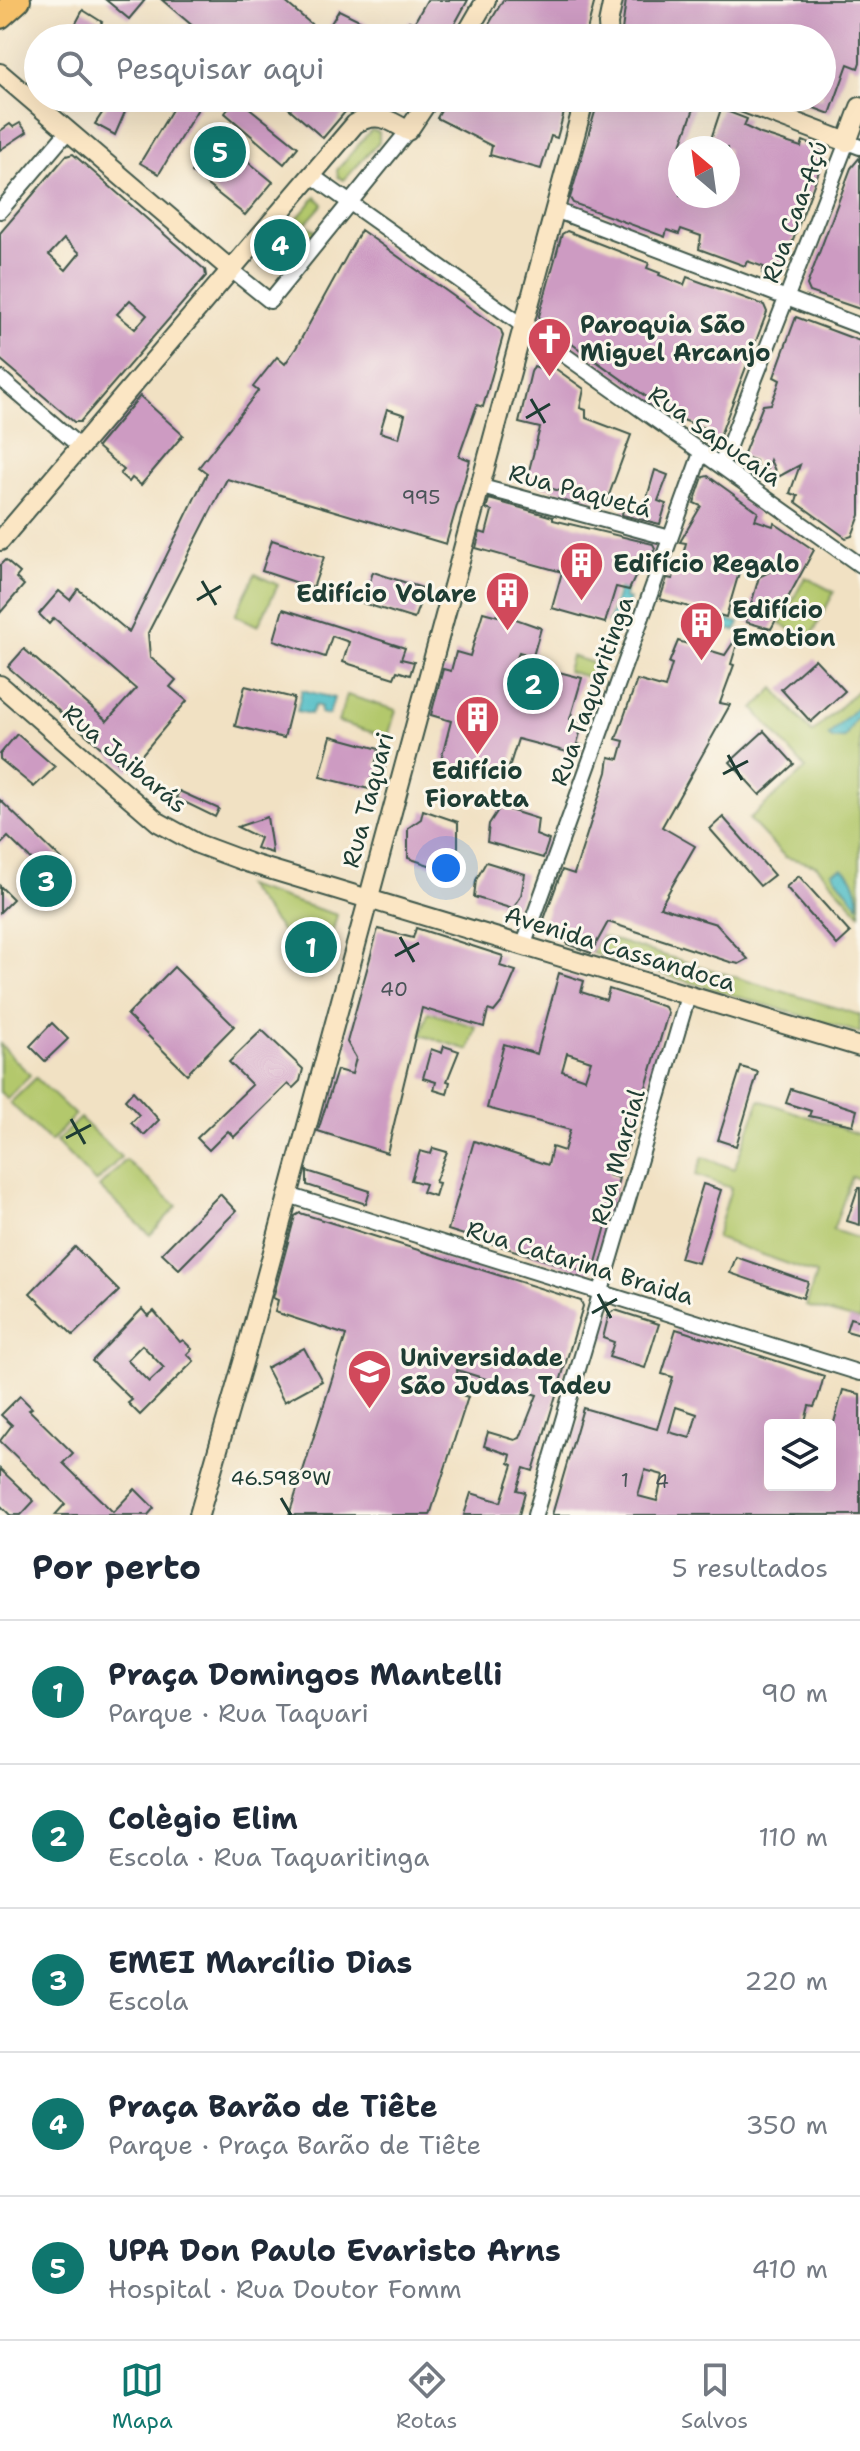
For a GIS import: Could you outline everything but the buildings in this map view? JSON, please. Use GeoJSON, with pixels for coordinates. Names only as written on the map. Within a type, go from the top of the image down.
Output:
{"type":"FeatureCollection","features":[{"type":"Feature","properties":{"kind":"highway"},"geometry":{"type":"LineString","coordinates":[[0,16],[18,0]]}},
{"type":"Feature","properties":{"kind":"street"},"geometry":{"type":"LineString","coordinates":[[472,24],[486,0]]}},
{"type":"Feature","properties":{"kind":"street"},"geometry":{"type":"LineString","coordinates":[[608,24],[613,0]]}},
{"type":"Feature","properties":{"kind":"street"},"geometry":{"type":"LineString","coordinates":[[0,73],[24,93]]}},
{"type":"Feature","properties":{"kind":"street","name":"Rua Caa-Açú"},"geometry":{"type":"LineString","coordinates":[[721,466],[853,145],[860,107]]}},
{"type":"Feature","properties":{"kind":"street"},"geometry":{"type":"LineString","coordinates":[[46,112],[270,301],[421,112]]}},
{"type":"Feature","properties":{"kind":"street","name":"Rua Taquari"},"geometry":{"type":"LineString","coordinates":[[199,1515],[581,112]]}},
{"type":"Feature","properties":{"kind":"street"},"geometry":{"type":"LineString","coordinates":[[767,112],[853,145]]}},
{"type":"Feature","properties":{"kind":"street"},"geometry":{"type":"LineString","coordinates":[[0,541],[355,124],[365,118],[383,117],[408,131]]}},
{"type":"Feature","properties":{"kind":"street"},"geometry":{"type":"LineString","coordinates":[[0,211],[68,131]]}},
{"type":"Feature","properties":{"kind":"street","name":"Rua Sapucaia"},"geometry":{"type":"LineString","coordinates":[[311,175],[859,562]]}},
{"type":"Feature","properties":{"kind":"street"},"geometry":{"type":"LineString","coordinates":[[555,210],[860,326]]}},
{"type":"Feature","properties":{"kind":"street"},"geometry":{"type":"LineString","coordinates":[[0,378],[79,446]]}},
{"type":"Feature","properties":{"kind":"street","name":"Rua Taquaritinga"},"geometry":{"type":"LineString","coordinates":[[524,944],[701,453]]}},
{"type":"Feature","properties":{"kind":"street","name":"Rua Paquetá"},"geometry":{"type":"LineString","coordinates":[[478,486],[670,538]]}},
{"type":"Feature","properties":{"kind":"street","name":"Rua Jaibarás"},"geometry":{"type":"LineString","coordinates":[[0,685],[158,822],[177,834],[249,863],[367,896]]}},
{"type":"Feature","properties":{"kind":"street","name":"Avenida Cassandoca"},"geometry":{"type":"LineString","coordinates":[[367,896],[860,1047]]}},
{"type":"Feature","properties":{"kind":"street","name":"Rua Marcial"},"geometry":{"type":"LineString","coordinates":[[535,1515],[688,996]]}},
{"type":"Feature","properties":{"kind":"street","name":"Rua Catarina Braida"},"geometry":{"type":"LineString","coordinates":[[288,1195],[860,1373]]}},
{"type":"Feature","properties":{"kind":"green space"},"geometry":{"type":"Polygon","coordinates":[[[371,130],[379,132],[379,142],[344,180],[338,177],[337,170],[371,130]]]}},
{"type":"Feature","properties":{"kind":"green space"},"geometry":{"type":"Polygon","coordinates":[[[316,197],[323,204],[270,264],[261,267],[260,260],[316,197]]]}},
{"type":"Feature","properties":{"kind":"green space"},"geometry":{"type":"Polygon","coordinates":[[[307,225],[319,233],[303,254],[291,245],[307,225]]]}},
{"type":"Feature","properties":{"kind":"green space"},"geometry":{"type":"Polygon","coordinates":[[[255,574],[278,585],[258,626],[235,615],[255,574]]]}},
{"type":"Feature","properties":{"kind":"green space"},"geometry":{"type":"Polygon","coordinates":[[[805,577],[834,592],[810,639],[780,624],[805,577]]]}},
{"type":"Feature","properties":{"kind":"green space"},"geometry":{"type":"Polygon","coordinates":[[[571,656],[596,664],[592,678],[567,671],[571,656]]]}},
{"type":"Feature","properties":{"kind":"green space"},"geometry":{"type":"Polygon","coordinates":[[[774,688],[812,733],[860,688],[860,914],[816,865],[785,857],[749,819],[806,769],[754,709],[774,688]]]}},
{"type":"Feature","properties":{"kind":"green space"},"geometry":{"type":"Polygon","coordinates":[[[347,695],[396,710],[388,737],[338,722],[347,695]]]}},
{"type":"Feature","properties":{"kind":"green space"},"geometry":{"type":"Polygon","coordinates":[[[245,886],[337,915],[320,978],[245,886]]]}},
{"type":"Feature","properties":{"kind":"green space"},"geometry":{"type":"Polygon","coordinates":[[[600,936],[860,1015],[860,1033],[591,953],[600,936]]]}},
{"type":"Feature","properties":{"kind":"green space"},"geometry":{"type":"Polygon","coordinates":[[[428,1012],[476,1027],[469,1050],[421,1035],[428,1012]]]}},
{"type":"Feature","properties":{"kind":"green space"},"geometry":{"type":"Polygon","coordinates":[[[0,1044],[30,1075],[7,1099],[0,1092],[0,1044]]]}},
{"type":"Feature","properties":{"kind":"green space"},"geometry":{"type":"Polygon","coordinates":[[[36,1078],[75,1115],[51,1142],[10,1103],[36,1078]]]}},
{"type":"Feature","properties":{"kind":"green space"},"geometry":{"type":"Polygon","coordinates":[[[760,1100],[860,1135],[860,1179],[852,1177],[833,1230],[860,1239],[860,1321],[806,1306],[816,1274],[716,1238],[731,1188],[696,1175],[703,1157],[734,1169],[760,1100]]]}},
{"type":"Feature","properties":{"kind":"green space"},"geometry":{"type":"Polygon","coordinates":[[[80,1118],[121,1157],[96,1183],[56,1142],[80,1118]]]}},
{"type":"Feature","properties":{"kind":"green space"},"geometry":{"type":"Polygon","coordinates":[[[126,1160],[177,1206],[150,1235],[99,1187],[126,1160]]]}},
{"type":"Feature","properties":{"kind":"water"},"geometry":{"type":"Polygon","coordinates":[[[619,589],[626,591],[624,598],[630,600],[616,624],[608,623],[619,589]]]}},
{"type":"Feature","properties":{"kind":"water"},"geometry":{"type":"Polygon","coordinates":[[[695,611],[739,623],[736,631],[703,624],[693,618],[695,611]]]}},
{"type":"Feature","properties":{"kind":"water"},"geometry":{"type":"Polygon","coordinates":[[[302,690],[334,698],[329,715],[320,713],[321,707],[315,705],[311,714],[297,711],[302,690]]]}},
{"type":"Feature","properties":{"kind":"water"},"geometry":{"type":"Polygon","coordinates":[[[858,706],[860,717],[855,719],[845,738],[832,739],[828,736],[858,706]]]}},
{"type":"Feature","properties":{"kind":"water"},"geometry":{"type":"Polygon","coordinates":[[[842,868],[855,885],[858,905],[832,872],[842,868]]]}},
{"type":"Feature","properties":{"kind":"place","name":"UPA Don Paulo Evaristo Arns"},"geometry":{"type":"Point","coordinates":[220,152]}},
{"type":"Feature","properties":{"kind":"place","name":"Praça Barão de Tiête"},"geometry":{"type":"Point","coordinates":[280,245]}},
{"type":"Feature","properties":{"kind":"place","name":"Paroquia São Miguel Arcanjo"},"geometry":{"type":"Point","coordinates":[549,378]}},
{"type":"Feature","properties":{"kind":"place","name":"Edifício Regalo"},"geometry":{"type":"Point","coordinates":[582,603]}},
{"type":"Feature","properties":{"kind":"place","name":"Edifício Volare"},"geometry":{"type":"Point","coordinates":[508,633]}},
{"type":"Feature","properties":{"kind":"place","name":"Edifício Emotion"},"geometry":{"type":"Point","coordinates":[701,663]}},
{"type":"Feature","properties":{"kind":"place","name":"Colègio Elim"},"geometry":{"type":"Point","coordinates":[533,684]}},
{"type":"Feature","properties":{"kind":"place","name":"Edifício Fioratta"},"geometry":{"type":"Point","coordinates":[477,756]}},
{"type":"Feature","properties":{"kind":"place","name":"EMEI Marcílio Dias"},"geometry":{"type":"Point","coordinates":[46,881]}},
{"type":"Feature","properties":{"kind":"place","name":"Praça Domingos Mantelli"},"geometry":{"type":"Point","coordinates":[311,947]}},
{"type":"Feature","properties":{"kind":"place","name":"Universidade São Judas Tadeu"},"geometry":{"type":"Point","coordinates":[369,1411]}}]}
